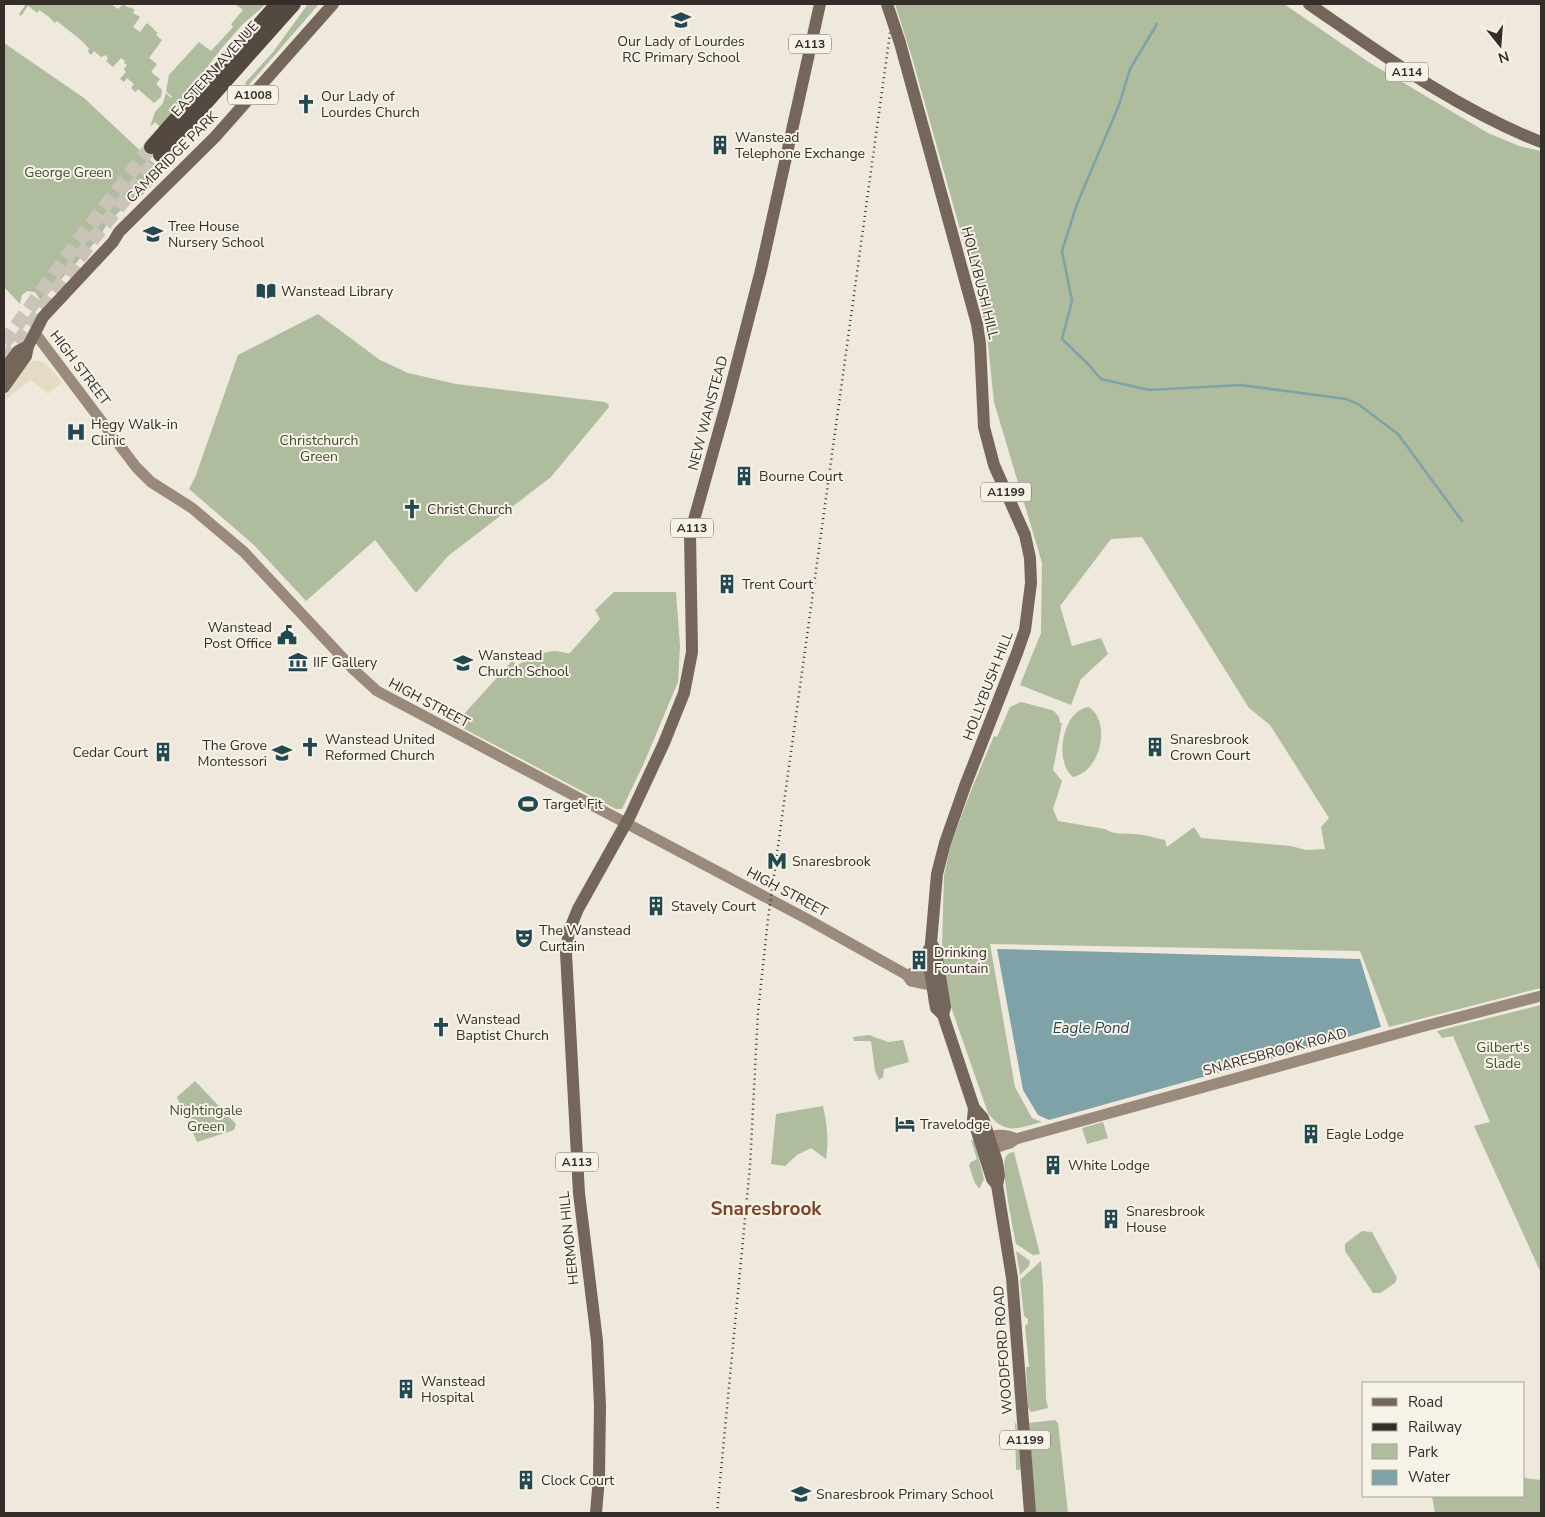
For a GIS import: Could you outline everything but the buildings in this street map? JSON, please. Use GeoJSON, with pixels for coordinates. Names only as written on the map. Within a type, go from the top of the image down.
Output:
{"type":"FeatureCollection","features":[{"type":"Feature","properties":{"kind":"highway","name":"EASTERN AVENUE"},"geometry":{"type":"LineString","coordinates":[[277,4],[156,151],[294,4]]}},
{"type":"Feature","properties":{"kind":"main road","name":"CAMBRIDGE PARK"},"geometry":{"type":"LineString","coordinates":[[35,333],[43,317],[113,242],[119,232],[215,137],[333,4]]}},
{"type":"Feature","properties":{"kind":"main road","name":"NEW WANSTEAD"},"geometry":{"type":"LineString","coordinates":[[626,824],[664,743],[687,682],[692,652],[690,534],[761,270],[820,4]]}},
{"type":"Feature","properties":{"kind":"main road","name":"HOLLYBUSH HILL"},"geometry":{"type":"LineString","coordinates":[[887,4],[900,43],[978,324],[982,411],[987,442],[994,465],[1025,535],[1030,558],[1028,604],[1020,646],[965,786],[945,843],[937,874],[932,943],[936,952],[936,1008],[943,1014],[974,1108],[982,1114],[987,1144],[999,1176],[997,1186]]}},
{"type":"Feature","properties":{"kind":"main road","name":"A114"},"geometry":{"type":"LineString","coordinates":[[1308,4],[1411,74],[1478,114],[1541,142]]}},
{"type":"Feature","properties":{"kind":"main road","name":"A1008"},"geometry":{"type":"LineString","coordinates":[[4,387],[26,356],[28,346],[35,333]]}},
{"type":"Feature","properties":{"kind":"main road","name":"A1008"},"geometry":{"type":"LineString","coordinates":[[4,370],[18,351],[28,346]]}},
{"type":"Feature","properties":{"kind":"main road","name":"HERMON HILL"},"geometry":{"type":"LineString","coordinates":[[596,1513],[599,1477],[600,1416],[597,1341],[579,1193],[566,953],[569,931],[578,909],[626,824]]}},
{"type":"Feature","properties":{"kind":"main road","name":"WOODFORD ROAD"},"geometry":{"type":"LineString","coordinates":[[997,1186],[1012,1278],[1030,1513]]}},
{"type":"Feature","properties":{"kind":"street","name":"HIGH STREET"},"geometry":{"type":"LineString","coordinates":[[35,333],[136,467],[151,482],[192,508],[244,552],[354,670],[377,691],[807,919],[907,975],[911,981],[935,979]]}},
{"type":"Feature","properties":{"kind":"street","name":"SNARESBROOK ROAD"},"geometry":{"type":"LineString","coordinates":[[987,1144],[1008,1135],[1016,1139],[1541,996]]}},
{"type":"Feature","properties":{"kind":"green space"},"geometry":{"type":"Polygon","coordinates":[[[26,4],[111,4],[118,9],[123,4],[135,10],[133,13],[140,17],[133,27],[140,32],[147,23],[158,33],[156,35],[162,40],[149,58],[157,64],[151,72],[160,79],[156,84],[162,90],[161,97],[154,103],[138,89],[135,92],[131,88],[134,84],[127,78],[124,82],[120,79],[126,72],[124,69],[127,65],[124,63],[125,61],[121,58],[113,67],[106,61],[108,59],[106,55],[101,57],[94,51],[91,55],[88,52],[89,49],[78,37],[57,21],[55,23],[39,10],[37,13],[28,6],[21,16],[19,14],[26,4]]]}},
{"type":"Feature","properties":{"kind":"green space"},"geometry":{"type":"Polygon","coordinates":[[[235,4],[266,4],[243,24],[221,49],[161,128],[155,122],[150,127],[155,112],[163,103],[166,93],[172,97],[166,91],[169,75],[199,42],[211,51],[233,27],[231,24],[243,10],[235,4]]]}},
{"type":"Feature","properties":{"kind":"green space"},"geometry":{"type":"Polygon","coordinates":[[[308,4],[319,4],[247,87],[245,83],[273,52],[308,4]]]}},
{"type":"Feature","properties":{"kind":"green space"},"geometry":{"type":"Polygon","coordinates":[[[895,4],[1284,4],[1370,63],[1488,133],[1519,146],[1541,151],[1541,988],[1389,1027],[1360,951],[990,944],[1015,1087],[1032,1118],[1042,1122],[1019,1128],[1006,1128],[994,1120],[988,1113],[950,1004],[942,949],[944,875],[951,844],[972,788],[994,736],[997,737],[1010,707],[1021,702],[1048,709],[1054,711],[1059,717],[1060,723],[1062,723],[1053,770],[1062,781],[1053,809],[1058,821],[1105,829],[1115,833],[1141,835],[1165,840],[1167,847],[1194,827],[1201,838],[1291,846],[1306,850],[1325,849],[1321,827],[1329,818],[1270,725],[1249,708],[1142,537],[1111,539],[1060,606],[1072,646],[1101,638],[1108,654],[1081,679],[1071,705],[1020,685],[1041,633],[1042,563],[994,402],[988,344],[980,301],[913,61],[895,4]]]}},
{"type":"Feature","properties":{"kind":"green space","name":"George Green"},"geometry":{"type":"Polygon","coordinates":[[[4,43],[84,98],[164,173],[141,196],[133,198],[107,224],[99,238],[41,301],[35,292],[27,291],[22,295],[20,304],[4,287],[4,43]]]}},
{"type":"Feature","properties":{"kind":"green space","name":"Christchurch Green"},"geometry":{"type":"Polygon","coordinates":[[[318,314],[380,360],[408,373],[456,384],[605,402],[609,407],[551,477],[448,556],[416,593],[375,540],[306,601],[254,545],[189,489],[196,475],[238,355],[318,314]]]}},
{"type":"Feature","properties":{"kind":"green space"},"geometry":{"type":"Polygon","coordinates":[[[614,592],[676,592],[680,646],[678,682],[644,763],[622,809],[616,809],[455,724],[513,660],[516,666],[544,653],[554,651],[570,653],[600,619],[595,610],[614,592]]]}},
{"type":"Feature","properties":{"kind":"green space"},"geometry":{"type":"Polygon","coordinates":[[[1089,707],[1096,714],[1100,724],[1100,746],[1090,766],[1082,773],[1073,777],[1063,760],[1062,748],[1064,737],[1067,726],[1073,717],[1080,710],[1089,707]]]}},
{"type":"Feature","properties":{"kind":"green space","name":"Gilbert's Slade"},"geometry":{"type":"Polygon","coordinates":[[[1541,1005],[1541,1273],[1474,1126],[1490,1122],[1453,1036],[1442,1038],[1437,1031],[1541,1005]]]}},
{"type":"Feature","properties":{"kind":"green space"},"geometry":{"type":"Polygon","coordinates":[[[869,1035],[888,1042],[903,1040],[909,1062],[884,1069],[883,1077],[879,1080],[875,1071],[871,1041],[854,1041],[853,1037],[869,1035]]]}},
{"type":"Feature","properties":{"kind":"green space","name":"Nightingale Green"},"geometry":{"type":"Polygon","coordinates":[[[195,1081],[236,1124],[234,1130],[197,1142],[177,1097],[195,1081]]]}},
{"type":"Feature","properties":{"kind":"green space"},"geometry":{"type":"Polygon","coordinates":[[[823,1106],[827,1132],[826,1159],[811,1148],[797,1155],[785,1166],[771,1164],[776,1114],[823,1106]]]}},
{"type":"Feature","properties":{"kind":"green space"},"geometry":{"type":"Polygon","coordinates":[[[1103,1122],[1108,1138],[1087,1144],[1082,1128],[1103,1122]]]}},
{"type":"Feature","properties":{"kind":"green space"},"geometry":{"type":"Polygon","coordinates":[[[971,1140],[974,1140],[984,1179],[979,1189],[974,1181],[969,1165],[977,1159],[971,1140]]]}},
{"type":"Feature","properties":{"kind":"green space"},"geometry":{"type":"Polygon","coordinates":[[[1014,1152],[1040,1254],[1033,1255],[1016,1244],[1004,1166],[1005,1159],[1009,1153],[1014,1152]]]}},
{"type":"Feature","properties":{"kind":"green space"},"geometry":{"type":"Polygon","coordinates":[[[1362,1231],[1372,1232],[1397,1278],[1395,1283],[1380,1293],[1373,1293],[1345,1251],[1345,1244],[1362,1231]]]}},
{"type":"Feature","properties":{"kind":"green space"},"geometry":{"type":"Polygon","coordinates":[[[1016,1251],[1030,1261],[1029,1266],[1020,1275],[1016,1251]]]}},
{"type":"Feature","properties":{"kind":"green space"},"geometry":{"type":"Polygon","coordinates":[[[1041,1261],[1046,1398],[1048,1408],[1031,1412],[1028,1408],[1026,1367],[1029,1367],[1025,1326],[1028,1323],[1028,1319],[1024,1316],[1020,1280],[1041,1261]]]}},
{"type":"Feature","properties":{"kind":"green space"},"geometry":{"type":"Polygon","coordinates":[[[1055,1420],[1058,1423],[1068,1513],[1035,1513],[1029,1423],[1055,1420]]]}},
{"type":"Feature","properties":{"kind":"green space"},"geometry":{"type":"Polygon","coordinates":[[[1016,1422],[1021,1468],[1019,1470],[1016,1470],[1016,1422]]]}},
{"type":"Feature","properties":{"kind":"green space"},"geometry":{"type":"Polygon","coordinates":[[[1525,1478],[1541,1480],[1541,1513],[1435,1513],[1432,1497],[1525,1497],[1525,1478]]]}},
{"type":"Feature","properties":{"kind":"shaded area"},"geometry":{"type":"Polygon","coordinates":[[[33,361],[45,363],[62,382],[48,394],[31,380],[5,400],[4,392],[29,363],[33,361]]]}},
{"type":"Feature","properties":{"kind":"water","name":"Eagle Pond"},"geometry":{"type":"Polygon","coordinates":[[[997,949],[1360,959],[1381,1027],[1268,1060],[1254,1059],[1242,1066],[1049,1120],[1038,1115],[1023,1090],[997,949]]]}},
{"type":"Feature","properties":{"kind":"waterway"},"geometry":{"type":"LineString","coordinates":[[1157,24],[1130,69],[1119,105],[1077,204],[1062,251],[1072,301],[1062,339],[1101,379],[1149,390],[1241,385],[1346,399],[1358,404],[1398,434],[1462,521]]}},
{"type":"Feature","properties":{"kind":"tunnel"},"geometry":{"type":"LineString","coordinates":[[4,343],[85,232],[151,147]]}},
{"type":"Feature","properties":{"kind":"tunnel"},"geometry":{"type":"LineString","coordinates":[[5,360],[94,238],[160,155]]}},
{"type":"Feature","properties":{"kind":"railway"},"geometry":{"type":"LineString","coordinates":[[717,1513],[750,1166],[758,1012],[768,919],[894,4]]}},
{"type":"Feature","properties":{"kind":"place","name":"Our Lady of Lourdes RC Primary School"},"geometry":{"type":"Point","coordinates":[681,20]}},
{"type":"Feature","properties":{"kind":"place","name":"Our Lady of Lourdes Church"},"geometry":{"type":"Point","coordinates":[306,104]}},
{"type":"Feature","properties":{"kind":"place","name":"Wanstead Telephone Exchange"},"geometry":{"type":"Point","coordinates":[720,145]}},
{"type":"Feature","properties":{"kind":"place","name":"Tree House Nursery School"},"geometry":{"type":"Point","coordinates":[153,234]}},
{"type":"Feature","properties":{"kind":"place","name":"Wanstead Library"},"geometry":{"type":"Point","coordinates":[266,291]}},
{"type":"Feature","properties":{"kind":"place","name":"Hegy Walk-in Clinic"},"geometry":{"type":"Point","coordinates":[76,432]}},
{"type":"Feature","properties":{"kind":"place","name":"Bourne Court"},"geometry":{"type":"Point","coordinates":[744,476]}},
{"type":"Feature","properties":{"kind":"place","name":"Christ Church"},"geometry":{"type":"Point","coordinates":[412,509]}},
{"type":"Feature","properties":{"kind":"place","name":"Trent Court"},"geometry":{"type":"Point","coordinates":[727,584]}},
{"type":"Feature","properties":{"kind":"place","name":"Wanstead Post Office"},"geometry":{"type":"Point","coordinates":[287,635]}},
{"type":"Feature","properties":{"kind":"place","name":"IIF Gallery"},"geometry":{"type":"Point","coordinates":[298,662]}},
{"type":"Feature","properties":{"kind":"place","name":"Wanstead Church School"},"geometry":{"type":"Point","coordinates":[463,663]}},
{"type":"Feature","properties":{"kind":"place","name":"Wanstead United Reformed Church"},"geometry":{"type":"Point","coordinates":[310,747]}},
{"type":"Feature","properties":{"kind":"place","name":"Snaresbrook Crown Court"},"geometry":{"type":"Point","coordinates":[1155,747]}},
{"type":"Feature","properties":{"kind":"place","name":"Cedar Court"},"geometry":{"type":"Point","coordinates":[163,752]}},
{"type":"Feature","properties":{"kind":"place","name":"The Grove Montessori"},"geometry":{"type":"Point","coordinates":[282,753]}},
{"type":"Feature","properties":{"kind":"place","name":"Target Fit"},"geometry":{"type":"Point","coordinates":[528,804]}},
{"type":"Feature","properties":{"kind":"place","name":"Snaresbrook"},"geometry":{"type":"Point","coordinates":[777,861]}},
{"type":"Feature","properties":{"kind":"place","name":"Stavely Court"},"geometry":{"type":"Point","coordinates":[656,906]}},
{"type":"Feature","properties":{"kind":"place","name":"The Wanstead Curtain"},"geometry":{"type":"Point","coordinates":[524,938]}},
{"type":"Feature","properties":{"kind":"place","name":"Drinking Fountain"},"geometry":{"type":"Point","coordinates":[919,960]}},
{"type":"Feature","properties":{"kind":"place","name":"Wanstead Baptist Church"},"geometry":{"type":"Point","coordinates":[441,1027]}},
{"type":"Feature","properties":{"kind":"place","name":"Travelodge"},"geometry":{"type":"Point","coordinates":[905,1124]}},
{"type":"Feature","properties":{"kind":"place","name":"Eagle Lodge"},"geometry":{"type":"Point","coordinates":[1311,1134]}},
{"type":"Feature","properties":{"kind":"place","name":"White Lodge"},"geometry":{"type":"Point","coordinates":[1053,1165]}},
{"type":"Feature","properties":{"kind":"place","name":"Snaresbrook House"},"geometry":{"type":"Point","coordinates":[1111,1219]}},
{"type":"Feature","properties":{"kind":"place","name":"Wanstead Hospital"},"geometry":{"type":"Point","coordinates":[406,1389]}},
{"type":"Feature","properties":{"kind":"place","name":"Clock Court"},"geometry":{"type":"Point","coordinates":[526,1480]}},
{"type":"Feature","properties":{"kind":"place","name":"Snaresbrook Primary School"},"geometry":{"type":"Point","coordinates":[801,1494]}},
{"type":"Feature","properties":{"kind":"district","name":"Snaresbrook"},"geometry":{"type":"Point","coordinates":[766,1209]}}]}
